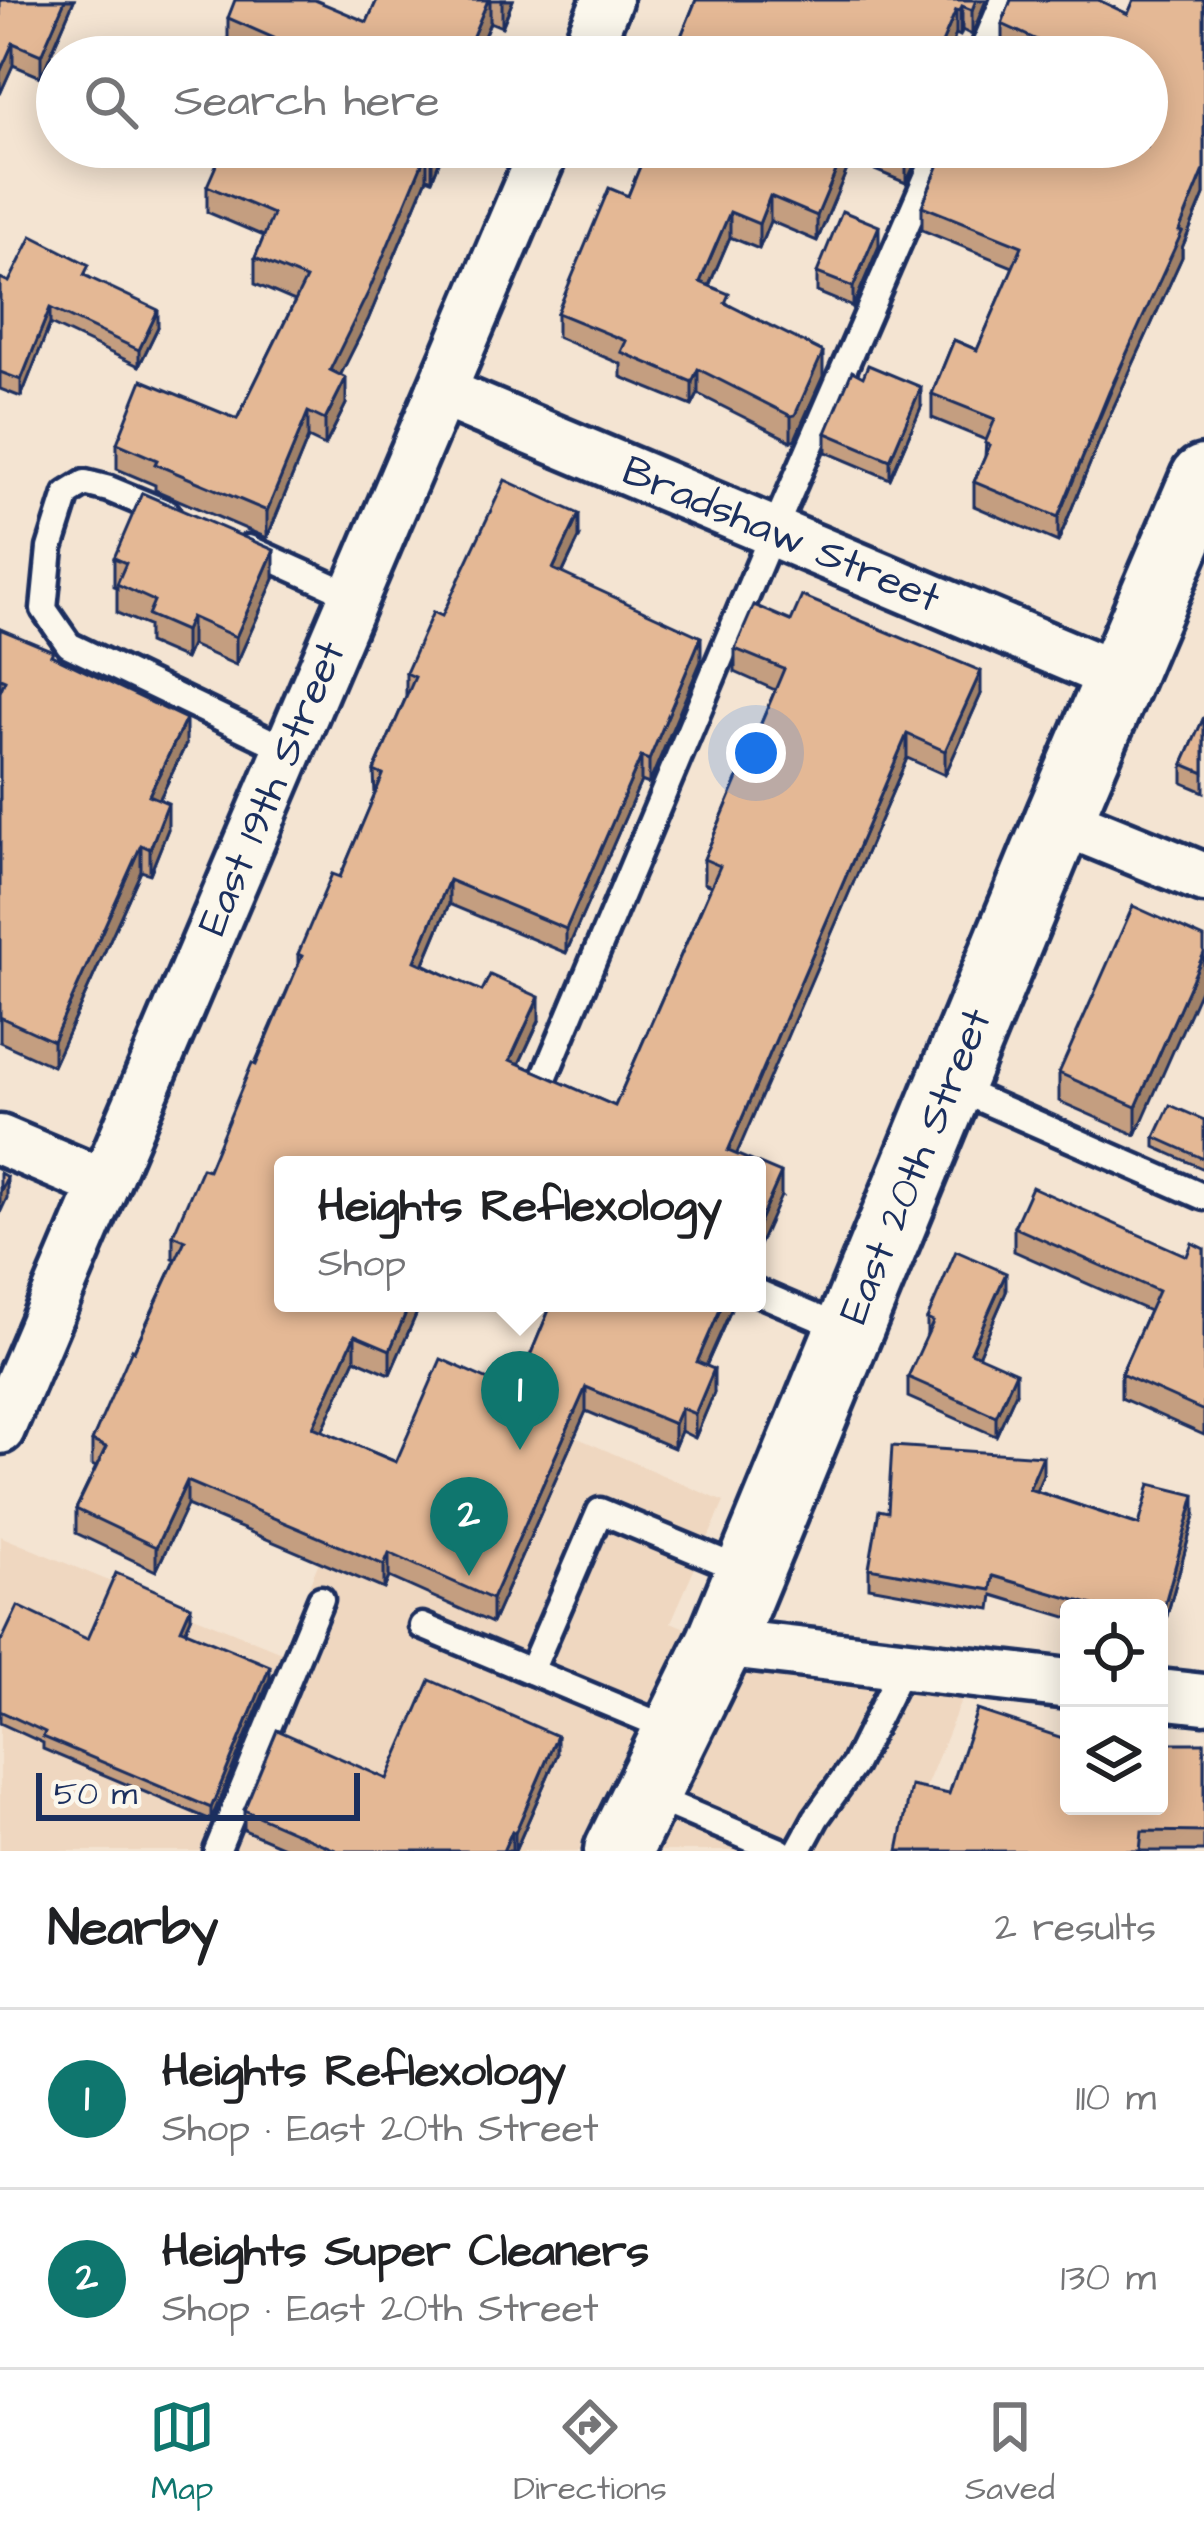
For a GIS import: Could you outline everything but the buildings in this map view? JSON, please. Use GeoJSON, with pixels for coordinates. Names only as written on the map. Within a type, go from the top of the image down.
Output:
{"type":"FeatureCollection","features":[{"type":"Feature","properties":{"kind":"main road","name":"East 20th Street"},"geometry":{"type":"LineString","coordinates":[[632,1822],[720,1643],[1204,479]]}},
{"type":"Feature","properties":{"kind":"street"},"geometry":{"type":"LineString","coordinates":[[592,36],[607,0]]}},
{"type":"Feature","properties":{"kind":"street","name":"East 19th Street"},"geometry":{"type":"LineString","coordinates":[[0,1429],[536,168]]}},
{"type":"Feature","properties":{"kind":"street","name":"Bradshaw Street"},"geometry":{"type":"LineString","coordinates":[[441,392],[1120,678]]}},
{"type":"Feature","properties":{"kind":"street"},"geometry":{"type":"LineString","coordinates":[[1059,819],[1204,878]]}},
{"type":"Feature","properties":{"kind":"street"},"geometry":{"type":"LineString","coordinates":[[0,1140],[104,1184]]}},
{"type":"Feature","properties":{"kind":"street"},"geometry":{"type":"LineString","coordinates":[[720,1643],[1060,1683]]}},
{"type":"Feature","properties":{"kind":"street"},"geometry":{"type":"LineString","coordinates":[[1168,1695],[1204,1699]]}},
{"type":"Feature","properties":{"kind":"lane"},"geometry":{"type":"LineString","coordinates":[[989,36],[1004,0]]}},
{"type":"Feature","properties":{"kind":"lane"},"geometry":{"type":"LineString","coordinates":[[544,1078],[931,168]]}},
{"type":"Feature","properties":{"kind":"lane"},"geometry":{"type":"LineString","coordinates":[[188,522],[85,483],[67,494],[50,548],[44,609],[69,645],[288,750]]}},
{"type":"Feature","properties":{"kind":"lane"},"geometry":{"type":"LineString","coordinates":[[227,539],[354,596]]}},
{"type":"Feature","properties":{"kind":"lane"},"geometry":{"type":"LineString","coordinates":[[950,1085],[1204,1197]]}},
{"type":"Feature","properties":{"kind":"lane"},"geometry":{"type":"LineString","coordinates":[[766,1296],[849,1331]]}},
{"type":"Feature","properties":{"kind":"lane"},"geometry":{"type":"LineString","coordinates":[[531,1671],[601,1511],[749,1573]]}},
{"type":"Feature","properties":{"kind":"lane"},"geometry":{"type":"LineString","coordinates":[[217,1851],[321,1599]]}},
{"type":"Feature","properties":{"kind":"lane"},"geometry":{"type":"LineString","coordinates":[[422,1626],[677,1732]]}},
{"type":"Feature","properties":{"kind":"lane"},"geometry":{"type":"LineString","coordinates":[[798,1851],[854,1765],[903,1666]]}},
{"type":"Feature","properties":{"kind":"lane"},"geometry":{"type":"LineString","coordinates":[[632,1822],[780,1851]]}},
{"type":"Feature","properties":{"kind":"shaded area"},"geometry":{"type":"Polygon","coordinates":[[[434,1375],[724,1502],[671,1622],[783,1670],[967,1686],[900,1851],[0,1851],[0,1536],[281,1652],[356,1474],[385,1485],[434,1375]]]}},
{"type":"Feature","properties":{"kind":"place","name":"Heights Reflexology"},"geometry":{"type":"Point","coordinates":[520,1450]}},
{"type":"Feature","properties":{"kind":"place","name":"Heights Super Cleaners"},"geometry":{"type":"Point","coordinates":[469,1576]}}]}
